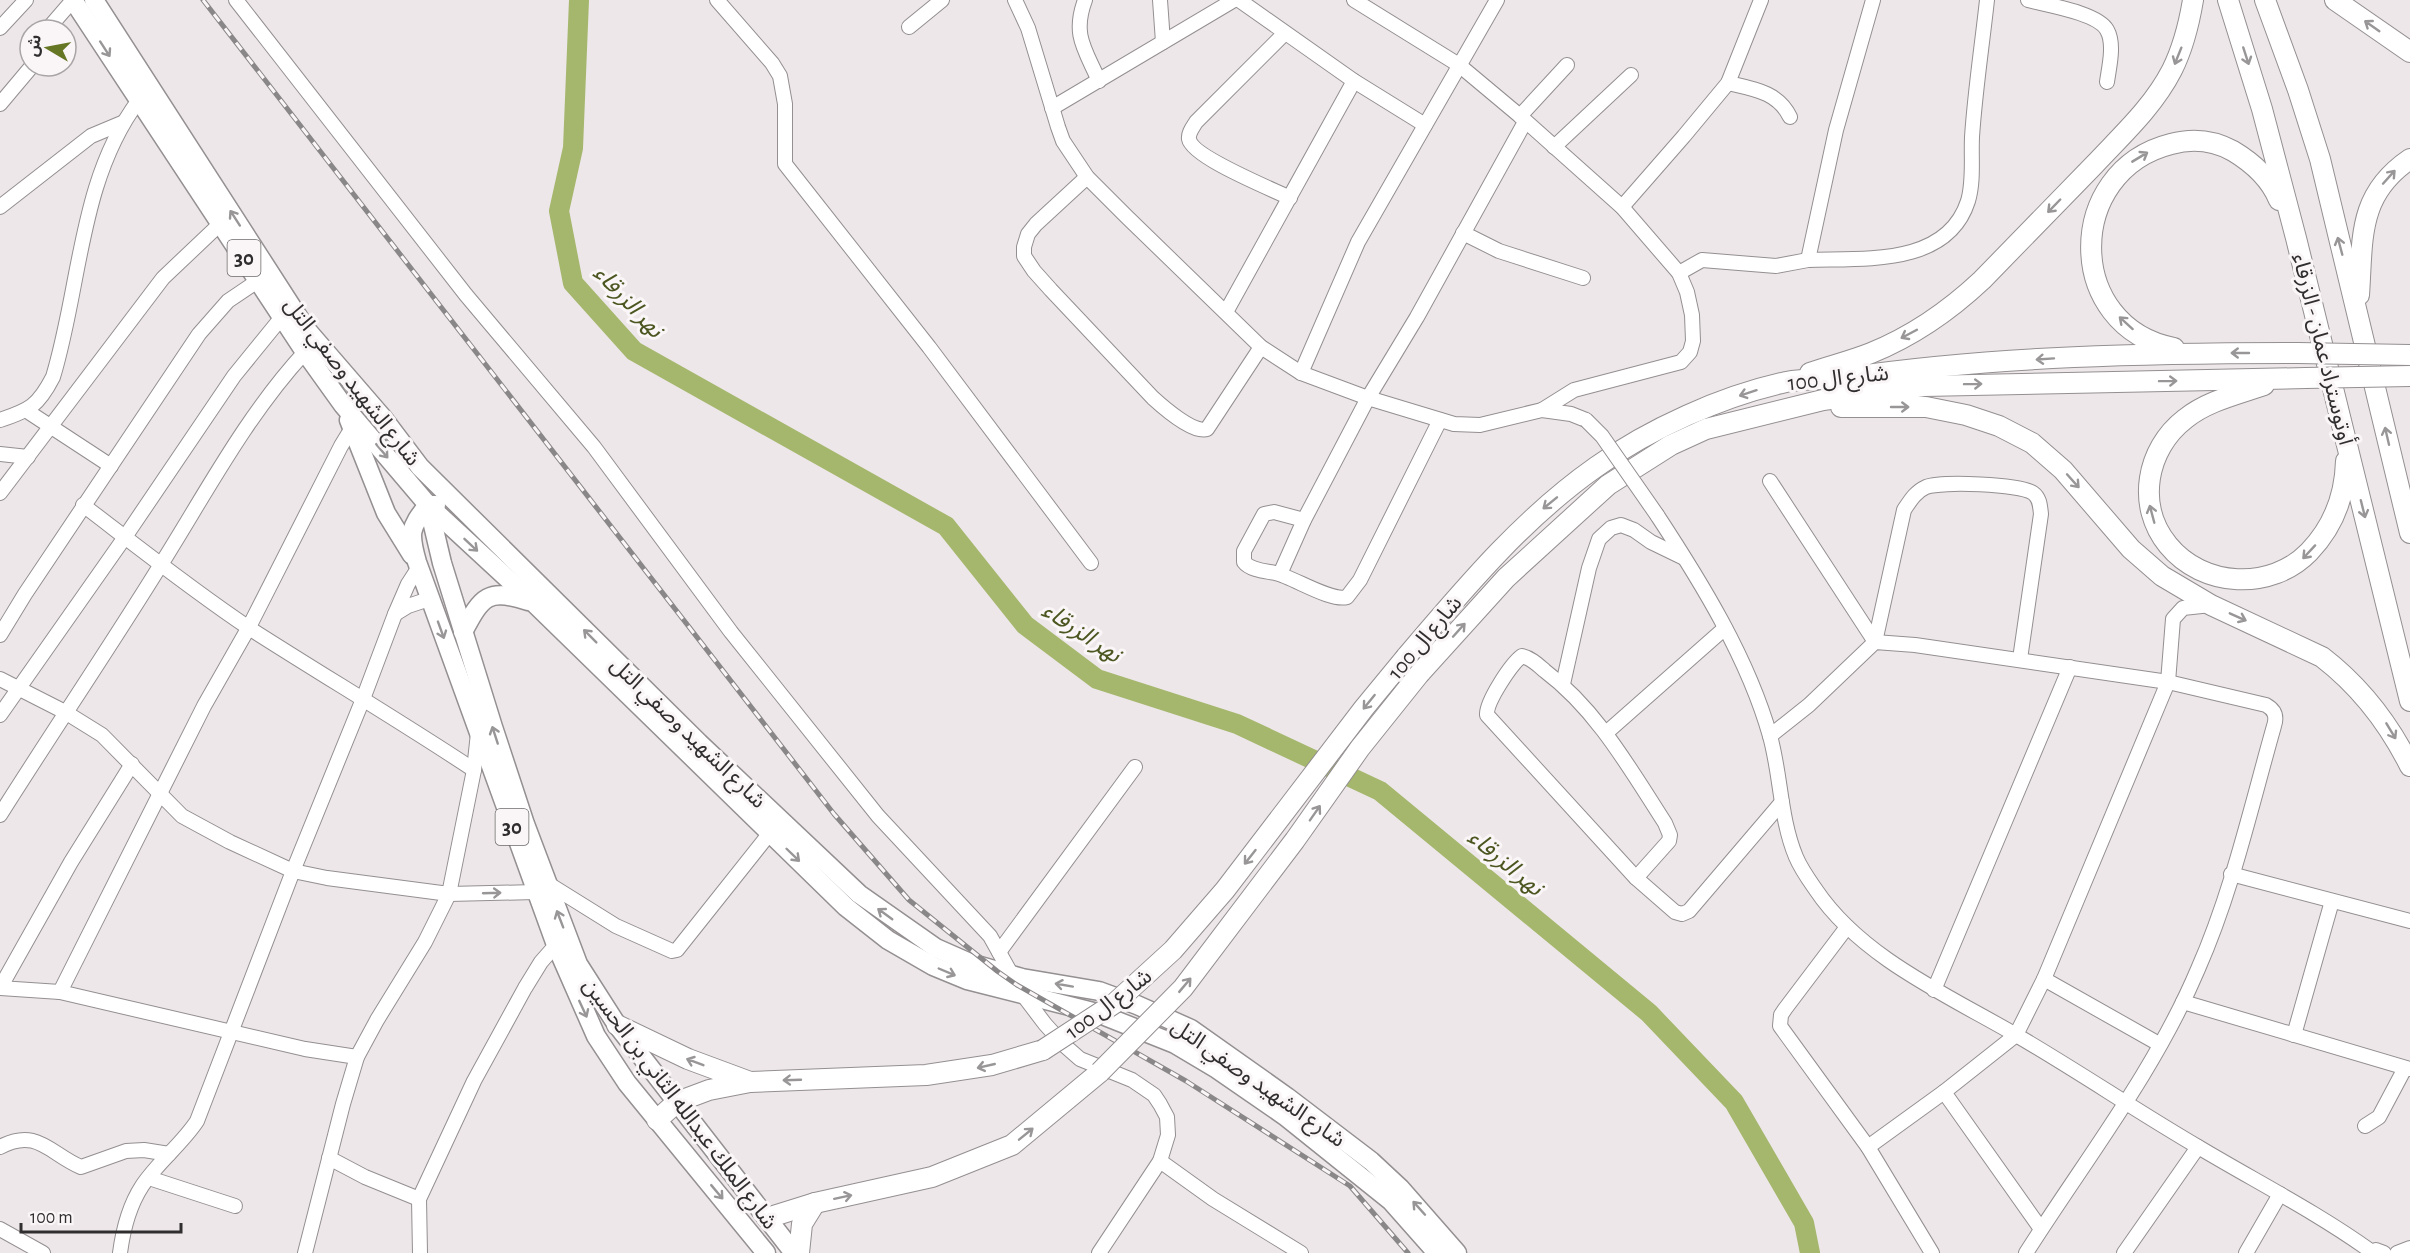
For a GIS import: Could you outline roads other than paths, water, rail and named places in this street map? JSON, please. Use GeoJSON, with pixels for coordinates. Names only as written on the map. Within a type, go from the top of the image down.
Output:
{"type":"FeatureCollection","features":[{"type":"Feature","properties":{"kind":"highway"},"geometry":{"type":"LineString","coordinates":[[1789,381],[1873,352],[1914,332],[1946,311],[1982,280],[2129,128],[2153,100],[2180,53],[2193,0]]}},
{"type":"Feature","properties":{"kind":"highway","name":"أوتوستراد عمان - الزرقاء"},"geometry":{"type":"LineString","coordinates":[[2228,0],[2262,109],[2296,238],[2410,701]]}},
{"type":"Feature","properties":{"kind":"highway","name":"أوتوستراد عمان - الزرقاء"},"geometry":{"type":"LineString","coordinates":[[2265,0],[2309,124],[2358,312],[2410,533]]}},
{"type":"Feature","properties":{"kind":"highway"},"geometry":{"type":"LineString","coordinates":[[2335,0],[2410,52]]}},
{"type":"Feature","properties":{"kind":"highway"},"geometry":{"type":"LineString","coordinates":[[2198,353],[2159,345],[2138,334],[2118,317],[2096,285],[2091,261],[2092,230],[2101,200],[2114,179],[2127,165],[2140,156],[2165,145],[2191,140],[2217,144],[2245,159],[2270,182],[2296,238]]}},
{"type":"Feature","properties":{"kind":"highway"},"geometry":{"type":"LineString","coordinates":[[2358,312],[2362,233],[2366,217],[2380,188],[2410,159]]}},
{"type":"Feature","properties":{"kind":"highway","name":"شارع ال 100"},"geometry":{"type":"LineString","coordinates":[[657,1120],[677,1102],[709,1090],[750,1082],[926,1076],[983,1067],[1042,1050],[1115,1003],[1173,950],[1225,890],[1364,708],[1477,574],[1541,511],[1596,466],[1661,428],[1730,399],[1789,381],[1848,378],[1921,368],[2065,358],[2198,353],[2410,355]]}},
{"type":"Feature","properties":{"kind":"highway","name":"شارع ال 100"},"geometry":{"type":"LineString","coordinates":[[766,1218],[815,1203],[932,1177],[1012,1145],[1100,1072],[1183,988],[1295,840],[1360,747],[1420,673],[1506,578],[1608,485],[1671,446],[1706,429],[1800,405],[1878,391],[1961,384],[2410,376]]}},
{"type":"Feature","properties":{"kind":"highway"},"geometry":{"type":"LineString","coordinates":[[2279,379],[2199,410],[2185,419],[2162,444],[2149,476],[2150,508],[2154,524],[2178,556],[2205,571],[2233,579],[2268,578],[2289,569],[2317,544],[2336,511],[2345,480],[2346,440]]}},
{"type":"Feature","properties":{"kind":"highway"},"geometry":{"type":"LineString","coordinates":[[1800,405],[1926,407],[1966,415],[1999,426],[2032,443],[2063,470],[2132,549],[2162,576],[2211,605],[2322,657],[2336,668],[2374,706],[2395,737],[2410,766]]}},
{"type":"Feature","properties":{"kind":"highway"},"geometry":{"type":"LineString","coordinates":[[2394,467],[2410,492]]}},
{"type":"Feature","properties":{"kind":"highway"},"geometry":{"type":"LineString","coordinates":[[617,1025],[688,1059],[750,1082]]}},
{"type":"Feature","properties":{"kind":"highway"},"geometry":{"type":"LineString","coordinates":[[799,1253],[802,1224],[815,1203]]}},
{"type":"Feature","properties":{"kind":"main road","name":"شارع الشهيد وصفي التل"},"geometry":{"type":"LineString","coordinates":[[73,0],[305,352],[343,405],[428,505],[533,602],[846,907],[888,940],[933,966],[967,980],[1097,1013],[1174,1044],[1217,1069],[1285,1116],[1391,1201],[1437,1253]]}},
{"type":"Feature","properties":{"kind":"main road","name":"شارع الشهيد وصفي التل"},"geometry":{"type":"LineString","coordinates":[[94,0],[306,329],[383,418],[420,467],[699,743],[859,894],[936,948],[970,963],[1013,975],[1099,991],[1191,1029],[1287,1097],[1371,1161],[1400,1188],[1457,1253]]}},
{"type":"Feature","properties":{"kind":"main road"},"geometry":{"type":"LineString","coordinates":[[343,405],[389,518],[418,564]]}},
{"type":"Feature","properties":{"kind":"main road","name":"شارع الملك عبدالله الثاني بن الحسين"},"geometry":{"type":"LineString","coordinates":[[420,467],[428,505],[463,632],[541,888],[556,945],[596,1036],[609,1059],[766,1253]]}},
{"type":"Feature","properties":{"kind":"main road"},"geometry":{"type":"LineString","coordinates":[[428,505],[456,504]]}},
{"type":"Feature","properties":{"kind":"main road","name":"شارع الملك عبدالله الثاني بن الحسين"},"geometry":{"type":"LineString","coordinates":[[428,505],[411,529],[411,538],[429,599],[478,731],[541,888],[578,964],[617,1025],[794,1253]]}},
{"type":"Feature","properties":{"kind":"main road"},"geometry":{"type":"LineString","coordinates":[[463,632],[476,608],[493,594],[507,594],[533,602]]}},
{"type":"Feature","properties":{"kind":"main road"},"geometry":{"type":"LineString","coordinates":[[748,1231],[766,1218]]}},
{"type":"Feature","properties":{"kind":"street"},"geometry":{"type":"LineString","coordinates":[[0,28],[26,0]]}},
{"type":"Feature","properties":{"kind":"street"},"geometry":{"type":"LineString","coordinates":[[57,18],[73,0]]}},
{"type":"Feature","properties":{"kind":"street"},"geometry":{"type":"LineString","coordinates":[[236,0],[459,286],[594,447],[731,632],[878,816],[990,936],[1023,995],[1045,1024],[1080,1059],[1132,1080],[1154,1095],[1167,1118],[1168,1140],[1160,1161],[1099,1253]]}},
{"type":"Feature","properties":{"kind":"street"},"geometry":{"type":"LineString","coordinates":[[717,0],[772,63],[780,76],[785,104],[784,164],[929,347],[1091,563]]}},
{"type":"Feature","properties":{"kind":"street"},"geometry":{"type":"LineString","coordinates":[[909,27],[942,0]]}},
{"type":"Feature","properties":{"kind":"street"},"geometry":{"type":"LineString","coordinates":[[1015,0],[1028,28],[1064,141],[1087,177],[1261,347],[1301,373],[1368,398],[1467,426],[1542,410],[1574,390],[1681,362],[1690,352],[1693,341],[1688,292],[1679,273],[1622,207],[1459,65],[1354,0]]}},
{"type":"Feature","properties":{"kind":"street"},"geometry":{"type":"LineString","coordinates":[[1086,0],[1079,17],[1079,36],[1099,81]]}},
{"type":"Feature","properties":{"kind":"street"},"geometry":{"type":"LineString","coordinates":[[1160,0],[1163,42]]}},
{"type":"Feature","properties":{"kind":"street"},"geometry":{"type":"LineString","coordinates":[[1052,108],[1234,0]]}},
{"type":"Feature","properties":{"kind":"street"},"geometry":{"type":"LineString","coordinates":[[1239,0],[1354,81],[1425,125]]}},
{"type":"Feature","properties":{"kind":"street"},"geometry":{"type":"LineString","coordinates":[[1301,373],[1358,242],[1497,0]]}},
{"type":"Feature","properties":{"kind":"street"},"geometry":{"type":"LineString","coordinates":[[1622,207],[1728,82],[1761,0]]}},
{"type":"Feature","properties":{"kind":"street"},"geometry":{"type":"LineString","coordinates":[[1808,260],[1836,130],[1873,0]]}},
{"type":"Feature","properties":{"kind":"street"},"geometry":{"type":"LineString","coordinates":[[1679,273],[1702,260],[1776,266],[1808,260],[1904,255],[1942,238],[1955,226],[1968,202],[1971,186],[1972,135],[1987,0]]}},
{"type":"Feature","properties":{"kind":"street"},"geometry":{"type":"LineString","coordinates":[[2028,0],[2088,16],[2100,22],[2110,38],[2107,82]]}},
{"type":"Feature","properties":{"kind":"street"},"geometry":{"type":"LineString","coordinates":[[1285,33],[1196,122],[1190,131],[1189,139],[1193,147],[1218,164],[1290,198]]}},
{"type":"Feature","properties":{"kind":"street"},"geometry":{"type":"LineString","coordinates":[[1280,574],[1304,520],[1368,398],[1417,317],[1523,119],[1567,65]]}},
{"type":"Feature","properties":{"kind":"street"},"geometry":{"type":"LineString","coordinates":[[1554,147],[1631,75]]}},
{"type":"Feature","properties":{"kind":"street"},"geometry":{"type":"LineString","coordinates":[[0,104],[22,78]]}},
{"type":"Feature","properties":{"kind":"street"},"geometry":{"type":"LineString","coordinates":[[1226,312],[1354,81]]}},
{"type":"Feature","properties":{"kind":"street"},"geometry":{"type":"LineString","coordinates":[[1728,82],[1769,94],[1785,108],[1790,117]]}},
{"type":"Feature","properties":{"kind":"street"},"geometry":{"type":"LineString","coordinates":[[0,420],[27,411],[38,403],[53,377],[96,186],[122,123],[139,100]]}},
{"type":"Feature","properties":{"kind":"street"},"geometry":{"type":"LineString","coordinates":[[0,207],[91,136],[122,123]]}},
{"type":"Feature","properties":{"kind":"street"},"geometry":{"type":"LineString","coordinates":[[1087,177],[1028,234],[1024,256],[1045,284],[1153,398],[1196,429],[1204,431],[1261,347]]}},
{"type":"Feature","properties":{"kind":"street"},"geometry":{"type":"LineString","coordinates":[[0,493],[163,278],[221,223]]}},
{"type":"Feature","properties":{"kind":"street"},"geometry":{"type":"LineString","coordinates":[[1463,233],[1499,251],[1583,278]]}},
{"type":"Feature","properties":{"kind":"street"},"geometry":{"type":"LineString","coordinates":[[0,635],[83,505],[212,318],[237,293],[259,280]]}},
{"type":"Feature","properties":{"kind":"street"},"geometry":{"type":"LineString","coordinates":[[0,714],[125,537],[234,376],[282,317]]}},
{"type":"Feature","properties":{"kind":"street"},"geometry":{"type":"LineString","coordinates":[[0,814],[161,566],[187,520],[257,410],[282,376],[305,352]]}},
{"type":"Feature","properties":{"kind":"street"},"geometry":{"type":"LineString","coordinates":[[1542,410],[1571,414],[1586,420],[1602,436],[1686,559],[1740,655],[1770,736],[1782,802],[1796,857],[1817,892],[1847,927],[1893,963],[1934,990],[2016,1035],[2198,1147],[2280,1194],[2369,1251]]}},
{"type":"Feature","properties":{"kind":"street"},"geometry":{"type":"LineString","coordinates":[[27,411],[111,465]]}},
{"type":"Feature","properties":{"kind":"street"},"geometry":{"type":"LineString","coordinates":[[1304,520],[1274,512],[1264,514],[1244,551],[1243,558],[1246,565],[1280,574],[1336,597],[1347,597],[1360,580],[1440,420]]}},
{"type":"Feature","properties":{"kind":"street"},"geometry":{"type":"LineString","coordinates":[[60,992],[161,796],[204,706],[249,627],[352,428]]}},
{"type":"Feature","properties":{"kind":"street"},"geometry":{"type":"LineString","coordinates":[[0,454],[28,457]]}},
{"type":"Feature","properties":{"kind":"street"},"geometry":{"type":"LineString","coordinates":[[1770,481],[1875,642]]}},
{"type":"Feature","properties":{"kind":"street"},"geometry":{"type":"LineString","coordinates":[[1770,736],[1809,705],[1875,642],[1904,510],[1912,498],[1924,488],[1938,483],[2016,488],[2031,492],[2037,497],[2041,514],[2020,659]]}},
{"type":"Feature","properties":{"kind":"street"},"geometry":{"type":"LineString","coordinates":[[83,505],[161,566],[249,627],[474,770]]}},
{"type":"Feature","properties":{"kind":"street"},"geometry":{"type":"LineString","coordinates":[[1563,684],[1589,568],[1599,539],[1611,528],[1621,525],[1686,559]]}},
{"type":"Feature","properties":{"kind":"street"},"geometry":{"type":"LineString","coordinates":[[120,1253],[128,1214],[142,1186],[197,1121],[293,871],[395,614],[418,564]]}},
{"type":"Feature","properties":{"kind":"street"},"geometry":{"type":"LineString","coordinates":[[395,614],[408,606],[429,599]]}},
{"type":"Feature","properties":{"kind":"street"},"geometry":{"type":"LineString","coordinates":[[1868,1148],[2016,1035],[2044,979],[2168,682],[2173,619],[2183,608],[2211,605]]}},
{"type":"Feature","properties":{"kind":"street"},"geometry":{"type":"LineString","coordinates":[[1606,733],[1725,628]]}},
{"type":"Feature","properties":{"kind":"street"},"geometry":{"type":"LineString","coordinates":[[1875,642],[1901,643],[2020,659],[2168,682],[2266,705],[2275,714],[2274,726],[2231,874],[2202,960],[2182,1002],[2126,1101],[2026,1253]]}},
{"type":"Feature","properties":{"kind":"street"},"geometry":{"type":"LineString","coordinates":[[1636,878],[1666,846],[1670,836],[1665,823],[1606,733],[1563,684],[1522,656],[1515,662],[1488,704],[1487,715],[1636,878],[1675,912],[1682,914],[1689,911],[1782,802]]}},
{"type":"Feature","properties":{"kind":"street"},"geometry":{"type":"LineString","coordinates":[[1934,990],[2070,666]]}},
{"type":"Feature","properties":{"kind":"street"},"geometry":{"type":"LineString","coordinates":[[0,679],[65,712],[102,735],[182,816],[203,829],[293,871],[327,878],[448,894],[541,888],[672,951],[677,950],[770,833]]}},
{"type":"Feature","properties":{"kind":"street"},"geometry":{"type":"LineString","coordinates":[[306,1253],[357,1057],[425,942],[448,894],[474,770],[478,731]]}},
{"type":"Feature","properties":{"kind":"street"},"geometry":{"type":"LineString","coordinates":[[132,764],[71,862],[0,988],[60,992],[306,1049],[357,1057]]}},
{"type":"Feature","properties":{"kind":"street"},"geometry":{"type":"LineString","coordinates":[[999,952],[1136,767]]}},
{"type":"Feature","properties":{"kind":"street"},"geometry":{"type":"LineString","coordinates":[[2231,874],[2410,921]]}},
{"type":"Feature","properties":{"kind":"street"},"geometry":{"type":"LineString","coordinates":[[2294,1035],[2332,901]]}},
{"type":"Feature","properties":{"kind":"street"},"geometry":{"type":"LineString","coordinates":[[1847,927],[1785,1009],[1781,1016],[1780,1026],[1868,1148],[1932,1253]]}},
{"type":"Feature","properties":{"kind":"street"},"geometry":{"type":"LineString","coordinates":[[420,1253],[417,1216],[419,1199],[474,1081],[525,988],[541,962],[556,945]]}},
{"type":"Feature","properties":{"kind":"street"},"geometry":{"type":"LineString","coordinates":[[2044,979],[2159,1044]]}},
{"type":"Feature","properties":{"kind":"street"},"geometry":{"type":"LineString","coordinates":[[2182,1002],[2408,1068],[2379,1118],[2365,1126]]}},
{"type":"Feature","properties":{"kind":"street"},"geometry":{"type":"LineString","coordinates":[[1944,1092],[2041,1229]]}},
{"type":"Feature","properties":{"kind":"street"},"geometry":{"type":"LineString","coordinates":[[0,1147],[22,1139],[36,1141],[50,1147],[67,1161],[81,1167],[126,1151],[144,1150],[169,1154]]}},
{"type":"Feature","properties":{"kind":"street"},"geometry":{"type":"LineString","coordinates":[[2124,1253],[2198,1147]]}},
{"type":"Feature","properties":{"kind":"street"},"geometry":{"type":"LineString","coordinates":[[329,1158],[365,1177],[419,1199]]}},
{"type":"Feature","properties":{"kind":"street"},"geometry":{"type":"LineString","coordinates":[[1160,1161],[1213,1199],[1301,1253]]}},
{"type":"Feature","properties":{"kind":"street"},"geometry":{"type":"LineString","coordinates":[[149,1178],[235,1206]]}},
{"type":"Feature","properties":{"kind":"street"},"geometry":{"type":"LineString","coordinates":[[2246,1253],[2280,1194]]}},
{"type":"Feature","properties":{"kind":"street"},"geometry":{"type":"LineString","coordinates":[[0,1229],[43,1253]]}},
{"type":"Feature","properties":{"kind":"street"},"geometry":{"type":"LineString","coordinates":[[2397,1253],[2410,1248]]}},
{"type":"Feature","properties":{"kind":"waterway","name":"نهر الزرقاء"},"geometry":{"type":"LineString","coordinates":[[579,0],[573,148],[559,211],[573,283],[634,351],[946,526],[1025,625],[1097,679],[1237,724],[1380,791],[1649,1013],[1734,1102],[1804,1223],[1810,1253]]}},
{"type":"Feature","properties":{"kind":"railway"},"geometry":{"type":"LineString","coordinates":[[203,0],[834,814],[909,900],[1017,985],[1186,1081],[1350,1186],[1408,1253]]}}]}
